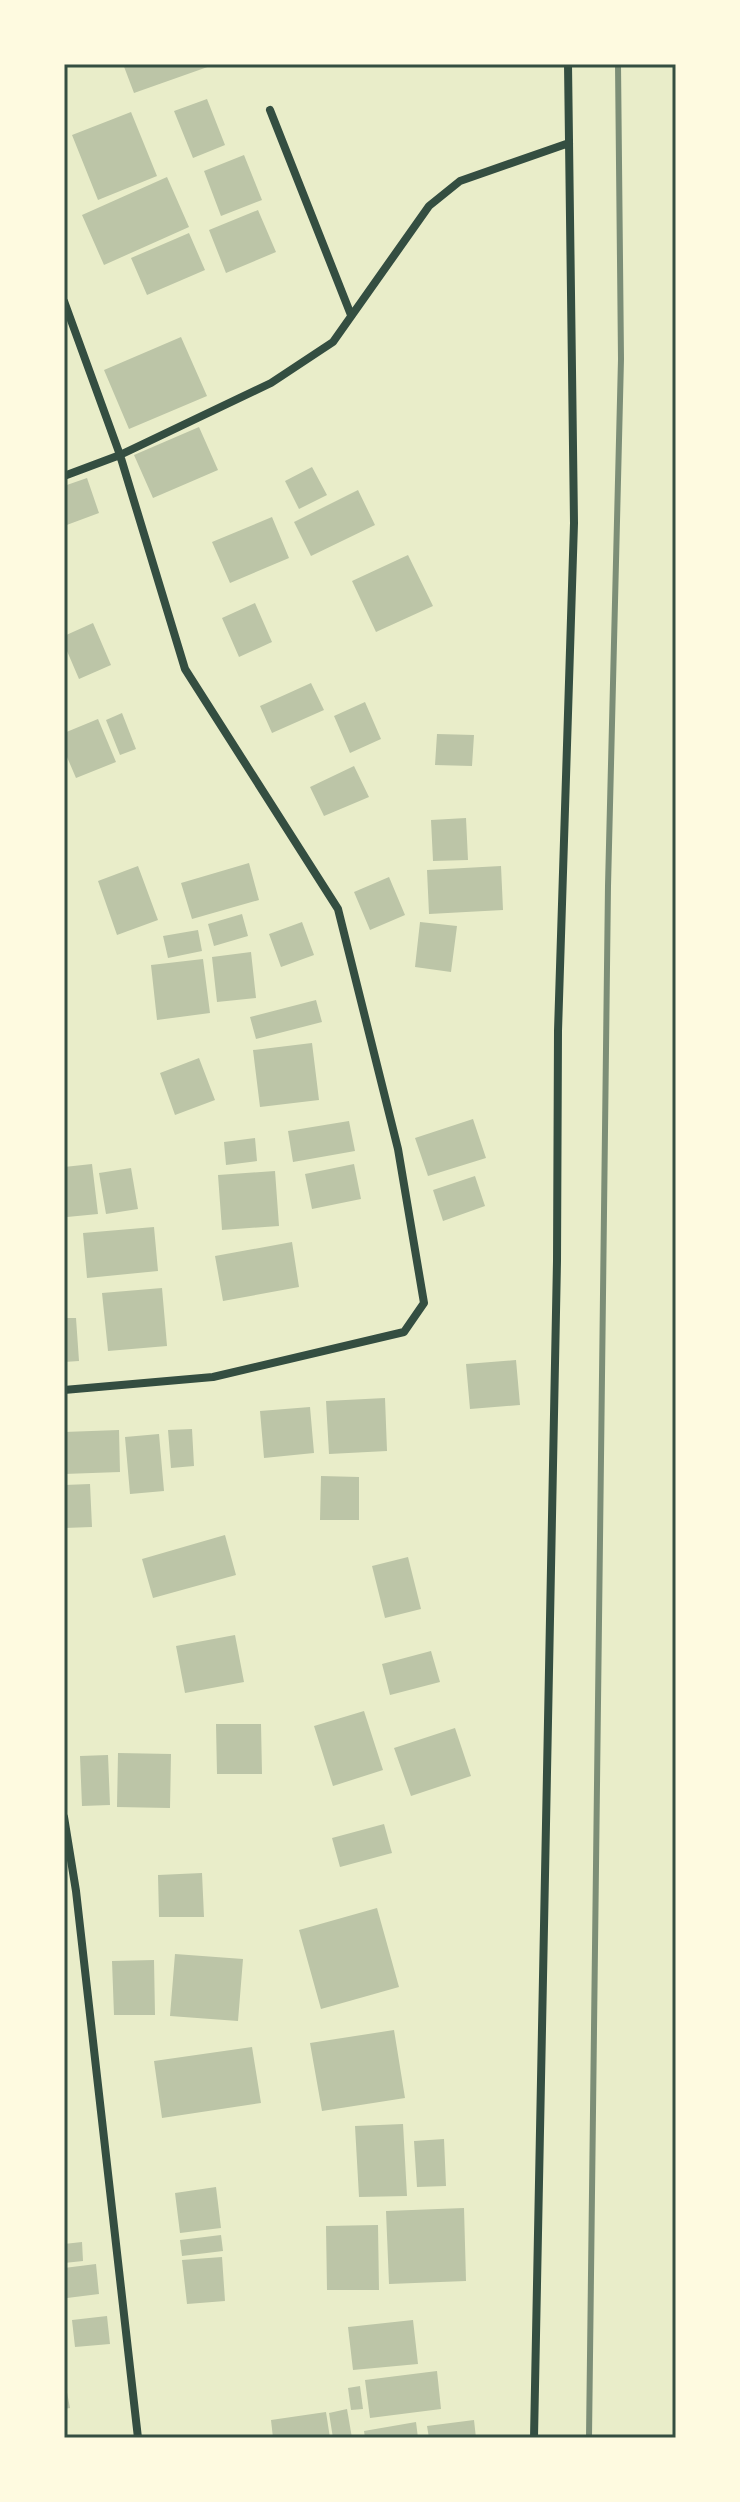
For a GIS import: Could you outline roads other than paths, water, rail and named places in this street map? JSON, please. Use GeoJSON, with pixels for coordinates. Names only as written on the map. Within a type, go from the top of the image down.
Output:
{"type":"FeatureCollection","features":[{"type":"Feature","properties":{"kind":"street"},"geometry":{"type":"LineString","coordinates":[[534,2438],[557,1261],[558,1031],[574,523],[568,64]]}},
{"type":"Feature","properties":{"kind":"street"},"geometry":{"type":"LineString","coordinates":[[270,110],[351,315]]}},
{"type":"Feature","properties":{"kind":"street"},"geometry":{"type":"LineString","coordinates":[[64,476],[120,455],[271,383],[333,342],[429,206],[460,181],[569,143]]}},
{"type":"Feature","properties":{"kind":"street"},"geometry":{"type":"LineString","coordinates":[[64,301],[120,455],[185,669],[338,909],[398,1149],[424,1303],[404,1332],[213,1377],[64,1390]]}},
{"type":"Feature","properties":{"kind":"street"},"geometry":{"type":"LineString","coordinates":[[64,1817],[76,1891],[138,2438]]}},
{"type":"Feature","properties":{"kind":"railway"},"geometry":{"type":"LineString","coordinates":[[589,2438],[608,886],[621,359],[618,64]]}}]}
